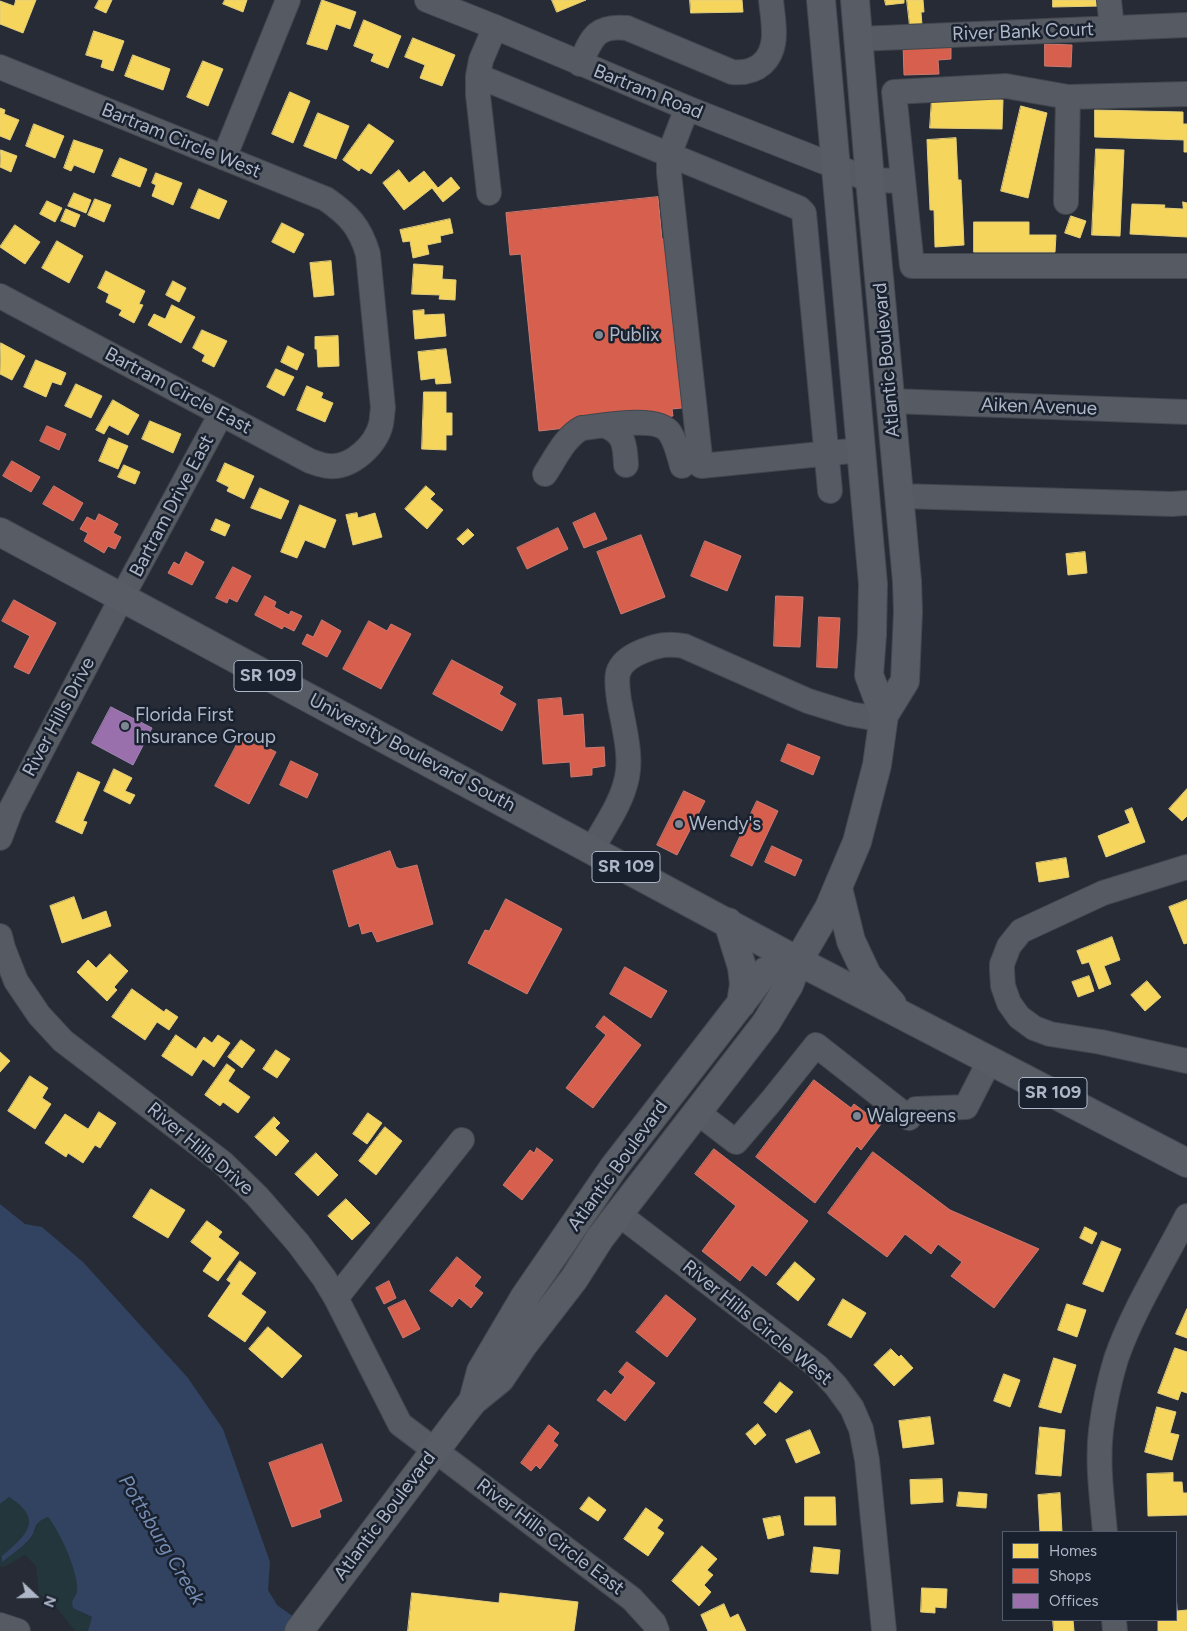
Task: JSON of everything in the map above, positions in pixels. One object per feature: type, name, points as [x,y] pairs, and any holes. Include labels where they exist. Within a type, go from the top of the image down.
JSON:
[{"type":"main road","name":"Atlantic Boulevard","points":[[821,0],[873,584],[869,675],[884,717]]},
{"type":"main road","name":"Atlantic Boulevard","points":[[306,1621],[434,1450],[474,1401],[500,1379],[523,1345],[574,1279],[600,1238],[620,1215],[766,1023],[789,984],[798,961],[828,908],[857,842],[877,765],[884,717],[905,682],[907,589],[855,0]]},
{"type":"main road","name":"University Boulevard South","points":[[0,532],[798,961]]},
{"type":"main road","points":[[838,888],[850,941],[867,975],[902,1014]]},
{"type":"main road","points":[[728,922],[742,967],[744,984],[740,1004]]},
{"type":"main road","name":"Atlantic Boulevard","points":[[474,1401],[481,1371],[524,1298],[614,1166],[766,971],[798,961]]},
{"type":"main road","name":"SR 109","points":[[798,961],[1187,1163]]},
{"type":"street","points":[[224,158],[288,0]]},
{"type":"street","name":"Bartram Road","points":[[427,0],[687,108],[870,180],[903,181]]},
{"type":"street","points":[[580,64],[591,39],[601,30],[612,27],[627,28],[732,72],[743,73],[750,71],[767,60],[773,49],[771,0]]},
{"type":"street","points":[[1109,0],[1112,28]]},
{"type":"street","name":"River Bank Court","points":[[858,38],[1187,25]]},
{"type":"street","points":[[489,193],[478,95],[478,76],[481,60],[494,27]]},
{"type":"street","name":"Bartram Circle West","points":[[0,67],[326,199],[343,210],[363,237],[368,254],[383,408],[381,425],[375,438],[359,456]]},
{"type":"street","points":[[478,76],[798,208],[804,213],[830,491]]},
{"type":"street","points":[[1187,94],[1068,97],[1006,86],[894,92],[912,266],[1187,266]]},
{"type":"street","points":[[1066,202],[1068,97]]},
{"type":"street","points":[[687,108],[669,155],[669,173],[701,466],[861,450]]},
{"type":"street","points":[[811,280],[846,277]]},
{"type":"street","name":"Bartram Circle East","points":[[0,296],[310,461],[337,466],[345,465],[359,456]]},
{"type":"street","name":"Aiken Avenue","points":[[891,401],[1187,412]]},
{"type":"street","name":"Bartram Drive East","points":[[122,598],[221,414]]},
{"type":"street","points":[[545,474],[574,433],[582,428],[647,422],[660,425],[669,431],[682,466]]},
{"type":"street","points":[[606,426],[616,430],[622,438],[626,465]]},
{"type":"street","points":[[900,496],[1172,504],[1187,502]]},
{"type":"street","name":"River Hills Drive","points":[[0,838],[11,809],[122,598]]},
{"type":"street","points":[[592,849],[616,808],[628,776],[628,759],[617,686],[618,672],[633,655],[658,645],[684,646],[808,702],[850,714],[884,717]]},
{"type":"street","points":[[1187,866],[1103,893],[1021,931],[1009,946],[1002,964],[1003,986],[1009,1003],[1019,1017],[1034,1028],[1050,1034],[1101,1042],[1187,1061]]},
{"type":"street","name":"River Hills Drive","points":[[0,936],[16,981],[39,1016],[63,1041],[223,1163],[257,1196],[298,1243],[336,1298],[400,1424],[434,1450]]},
{"type":"street","points":[[697,1112],[736,1142],[816,1045],[909,1118],[916,1109],[966,1107],[990,1060]]},
{"type":"street","points":[[336,1298],[462,1140]]},
{"type":"street","name":"River Hills Circle West","points":[[620,1215],[817,1366],[836,1386],[852,1408],[861,1429],[868,1460],[884,1631]]},
{"type":"street","points":[[1105,1531],[1100,1473],[1101,1432],[1107,1394],[1117,1358],[1132,1322],[1187,1216]]},
{"type":"street","name":"River Hills Circle East","points":[[434,1450],[632,1599],[654,1623],[657,1631]]},
{"type":"street","points":[[0,1624],[18,1631]]},
{"type":"green space","points":[[9,1497],[20,1505],[29,1520],[24,1534],[2,1556],[3,1561],[30,1540],[40,1520],[48,1517],[56,1526],[77,1575],[77,1593],[72,1602],[85,1615],[92,1617],[88,1631],[75,1631],[54,1604],[39,1594],[36,1566],[25,1555],[4,1567],[0,1566],[0,1504]]},
{"type":"water","name":"Pottsburg Creek","points":[[0,1204],[25,1224],[42,1227],[83,1262],[188,1378],[223,1429],[270,1562],[268,1590],[277,1605],[314,1631],[88,1631],[92,1617],[73,1608],[72,1602],[77,1592],[77,1584],[72,1564],[63,1542],[48,1517],[39,1522],[28,1541],[2,1562],[2,1556],[24,1534],[29,1520],[20,1505],[9,1497],[0,1504]]},
{"type":"building: Homes","points":[[16,0],[36,0],[23,33],[0,24],[0,1],[14,6]]},
{"type":"building: Homes","points":[[99,0],[112,0],[106,13],[95,8]]},
{"type":"building: Homes","points":[[225,0],[247,0],[243,12],[223,4]]},
{"type":"building: Homes","points":[[322,0],[356,12],[350,29],[336,24],[327,50],[307,44]]},
{"type":"building: Homes","points":[[552,0],[586,0],[557,12]]},
{"type":"building: Homes","points":[[690,0],[742,0],[743,12],[691,13]]},
{"type":"building: Homes","points":[[885,0],[904,0],[904,3],[886,5]]},
{"type":"building: Homes","points":[[907,0],[923,0],[924,12],[921,12],[922,25],[910,26]]},
{"type":"building: Homes","points":[[1053,0],[1101,0],[1101,6],[1053,7]]},
{"type":"building: Homes","points":[[364,20],[401,36],[388,68],[371,61],[374,54],[354,46]]},
{"type":"building: Homes","points":[[94,31],[124,41],[113,71],[101,67],[103,60],[86,55]]},
{"type":"building: Homes","points":[[413,38],[455,55],[442,86],[420,78],[425,65],[405,57]]},
{"type":"building: Homes","points":[[133,55],[170,69],[163,90],[125,76]]},
{"type":"building: Homes","points":[[203,61],[223,69],[208,106],[187,97]]},
{"type":"building: Homes","points":[[290,92],[310,101],[293,143],[272,134]]},
{"type":"building: Homes","points":[[932,98],[1003,100],[1002,129],[930,128]]},
{"type":"building: Homes","points":[[1021,106],[1047,113],[1028,198],[1001,191]]},
{"type":"building: Homes","points":[[0,108],[5,110],[4,114],[19,120],[10,140],[0,136]]},
{"type":"building: Homes","points":[[1095,110],[1183,112],[1183,124],[1187,124],[1187,152],[1184,152],[1184,140],[1095,137]]},
{"type":"building: Homes","points":[[318,113],[349,126],[336,159],[304,146]]},
{"type":"building: Homes","points":[[34,124],[64,136],[55,158],[26,146]]},
{"type":"building: Homes","points":[[369,124],[394,141],[371,174],[361,168],[359,171],[343,160]]},
{"type":"building: Homes","points":[[956,138],[958,180],[961,180],[964,245],[935,247],[934,210],[930,210],[927,140]]},
{"type":"building: Homes","points":[[74,140],[103,150],[94,173],[74,165],[71,171],[64,168]]},
{"type":"building: Homes","points":[[1096,149],[1124,150],[1120,236],[1092,235]]},
{"type":"building: Homes","points":[[1,150],[17,156],[11,172],[0,167]]},
{"type":"building: Homes","points":[[120,158],[147,169],[140,187],[112,176]]},
{"type":"building: Homes","points":[[399,170],[409,183],[424,171],[438,188],[451,177],[460,188],[443,202],[432,188],[404,210],[383,183]]},
{"type":"building: Homes","points":[[156,173],[182,183],[173,205],[152,196],[156,185],[152,183]]},
{"type":"building: Homes","points":[[199,189],[227,201],[219,219],[191,208]]},
{"type":"building: Homes","points":[[74,193],[91,200],[86,213],[68,206]]},
{"type":"building: Homes","points":[[95,199],[111,205],[104,222],[88,215]]},
{"type":"building: Homes","points":[[47,201],[62,208],[55,222],[40,214]]},
{"type":"building: Homes","points":[[1183,202],[1187,203],[1187,237],[1130,234],[1132,204],[1165,205],[1164,208],[1183,209]]},
{"type":"building: Homes","points":[[66,209],[80,215],[75,227],[61,221]]},
{"type":"building: Homes","points":[[1071,216],[1086,221],[1080,238],[1065,233]]},
{"type":"building: Homes","points":[[450,219],[453,233],[440,236],[441,242],[427,245],[429,254],[413,258],[410,241],[403,242],[400,230]]},
{"type":"building: Homes","points":[[974,222],[1029,222],[1029,235],[1056,235],[1055,252],[974,252]]},
{"type":"building: Homes","points":[[282,223],[304,234],[294,253],[272,242]]},
{"type":"building: Homes","points":[[15,225],[40,242],[25,264],[0,247]]},
{"type":"building: Homes","points":[[57,241],[83,256],[69,283],[42,268]]},
{"type":"building: Homes","points":[[331,261],[334,295],[314,297],[310,263]]},
{"type":"building: Homes","points":[[414,264],[443,266],[442,279],[456,280],[455,300],[439,299],[440,295],[412,294]]},
{"type":"building: Homes","points":[[106,271],[145,291],[139,304],[143,305],[134,323],[119,315],[122,310],[106,302],[109,294],[98,288]]},
{"type":"building: Homes","points":[[173,281],[186,288],[179,302],[166,295]]},
{"type":"building: Homes","points":[[172,305],[195,317],[181,343],[148,325],[154,314],[165,319]]},
{"type":"building: Homes","points":[[424,310],[424,315],[444,314],[446,336],[415,339],[413,311]]},
{"type":"building: Homes","points":[[202,330],[227,341],[214,367],[202,361],[205,355],[193,348]]},
{"type":"building: Homes","points":[[338,336],[339,366],[318,367],[315,337]]},
{"type":"building: Homes","points":[[1,343],[25,356],[12,380],[0,374]]},
{"type":"building: Homes","points":[[288,346],[304,354],[297,370],[281,362]]},
{"type":"building: Homes","points":[[446,349],[451,383],[436,384],[435,378],[421,380],[418,352]]},
{"type":"building: Homes","points":[[36,360],[66,373],[61,385],[52,382],[46,397],[24,387]]},
{"type":"building: Homes","points":[[276,369],[294,377],[284,396],[267,387]]},
{"type":"building: Homes","points":[[76,384],[102,396],[91,418],[65,406]]},
{"type":"building: Homes","points":[[307,386],[323,393],[321,398],[333,403],[325,422],[297,410]]},
{"type":"building: Homes","points":[[424,392],[446,392],[446,413],[452,413],[452,435],[446,435],[446,450],[422,449]]},
{"type":"building: Homes","points":[[113,400],[139,415],[128,435],[109,425],[104,434],[96,430]]},
{"type":"building: Homes","points":[[150,421],[181,434],[173,453],[142,439]]},
{"type":"building: Homes","points":[[109,438],[128,446],[118,469],[99,461]]},
{"type":"building: Homes","points":[[225,463],[254,476],[244,499],[227,491],[229,487],[217,481]]},
{"type":"building: Homes","points":[[124,465],[140,472],[135,484],[118,477]]},
{"type":"building: Homes","points":[[426,486],[435,494],[430,499],[443,510],[427,529],[405,509]]},
{"type":"building: Homes","points":[[260,488],[289,501],[281,519],[251,508]]},
{"type":"building: Homes","points":[[300,505],[336,520],[325,548],[305,540],[297,558],[281,552]]},
{"type":"building: Homes","points":[[357,513],[358,518],[375,513],[382,537],[353,545],[346,515]]},
{"type":"building: Homes","points":[[216,519],[230,525],[225,536],[211,530]]},
{"type":"building: Homes","points":[[468,529],[474,535],[463,545],[457,539]]},
{"type":"building: Homes","points":[[1085,552],[1087,573],[1068,575],[1066,554]]},
{"type":"building: Homes","points":[[114,769],[132,778],[125,791],[135,795],[130,804],[104,791]]},
{"type":"building: Homes","points":[[78,772],[100,782],[83,821],[87,822],[82,834],[56,822]]},
{"type":"building: Homes","points":[[1187,789],[1187,816],[1182,821],[1169,809]]},
{"type":"building: Homes","points":[[1132,808],[1145,842],[1106,857],[1098,836],[1130,823],[1125,811]]},
{"type":"building: Homes","points":[[1066,858],[1069,877],[1039,882],[1036,863]]},
{"type":"building: Homes","points":[[74,897],[82,920],[106,911],[111,926],[62,943],[50,906]]},
{"type":"building: Homes","points":[[1187,900],[1187,943],[1184,944],[1169,907]]},
{"type":"building: Homes","points":[[1112,937],[1120,960],[1104,966],[1111,984],[1099,989],[1089,962],[1082,964],[1077,951]]},
{"type":"building: Homes","points":[[110,954],[128,971],[114,987],[117,990],[107,1001],[77,972],[88,960],[96,968]]},
{"type":"building: Homes","points":[[1089,976],[1094,991],[1078,997],[1072,982]]},
{"type":"building: Homes","points":[[1147,981],[1161,997],[1145,1011],[1131,995]]},
{"type":"building: Homes","points":[[132,989],[164,1012],[166,1009],[178,1017],[169,1030],[157,1022],[145,1040],[112,1017]]},
{"type":"building: Homes","points":[[176,1035],[196,1049],[204,1037],[212,1043],[218,1035],[230,1043],[214,1067],[203,1059],[192,1076],[162,1056]]},
{"type":"building: Homes","points":[[241,1040],[255,1050],[242,1068],[228,1057]]},
{"type":"building: Homes","points":[[276,1050],[290,1059],[277,1078],[263,1069]]},
{"type":"building: Homes","points":[[0,1052],[10,1061],[0,1072]]},
{"type":"building: Homes","points":[[227,1064],[235,1070],[228,1081],[250,1097],[238,1113],[223,1102],[220,1106],[205,1095]]},
{"type":"building: Homes","points":[[30,1076],[48,1088],[42,1098],[51,1104],[35,1129],[8,1111]]},
{"type":"building: Homes","points":[[99,1112],[116,1123],[100,1148],[95,1145],[83,1163],[68,1153],[66,1157],[45,1143],[65,1114],[88,1129]]},
{"type":"building: Homes","points":[[368,1113],[382,1123],[367,1144],[353,1134]]},
{"type":"building: Homes","points":[[274,1117],[280,1123],[275,1128],[289,1141],[276,1156],[255,1137]]},
{"type":"building: Homes","points":[[385,1127],[402,1141],[376,1175],[359,1161]]},
{"type":"building: Homes","points":[[316,1153],[338,1175],[318,1196],[295,1174]]},
{"type":"building: Homes","points":[[151,1189],[185,1210],[168,1238],[133,1217]]},
{"type":"building: Homes","points":[[346,1199],[370,1223],[352,1240],[328,1216]]},
{"type":"building: Homes","points":[[207,1221],[222,1232],[218,1237],[239,1253],[218,1281],[203,1271],[212,1258],[191,1242]]},
{"type":"building: Homes","points":[[1085,1227],[1097,1233],[1092,1244],[1080,1238]]},
{"type":"building: Homes","points":[[1102,1241],[1121,1249],[1103,1292],[1083,1284]]},
{"type":"building: Homes","points":[[240,1261],[256,1273],[241,1294],[266,1312],[245,1342],[208,1316],[231,1283],[227,1280]]},
{"type":"building: Homes","points":[[795,1262],[815,1279],[798,1301],[777,1284]]},
{"type":"building: Homes","points":[[843,1299],[866,1313],[851,1338],[828,1325]]},
{"type":"building: Homes","points":[[1067,1304],[1086,1310],[1077,1337],[1058,1330]]},
{"type":"building: Homes","points":[[1187,1309],[1187,1338],[1176,1334]]},
{"type":"building: Homes","points":[[268,1327],[302,1356],[282,1378],[249,1349]]},
{"type":"building: Homes","points":[[1175,1348],[1187,1352],[1187,1393],[1181,1391],[1178,1400],[1158,1393]]},
{"type":"building: Homes","points":[[891,1349],[899,1357],[901,1355],[913,1368],[894,1386],[874,1365]]},
{"type":"building: Homes","points":[[1054,1358],[1076,1365],[1061,1413],[1039,1407]]},
{"type":"building: Homes","points":[[1004,1374],[1020,1380],[1010,1407],[994,1401]]},
{"type":"building: Homes","points":[[780,1382],[793,1392],[776,1413],[764,1403]]},
{"type":"building: Homes","points":[[1157,1407],[1176,1412],[1170,1433],[1179,1435],[1172,1460],[1145,1452]]},
{"type":"building: Homes","points":[[930,1417],[934,1444],[903,1448],[899,1421]]},
{"type":"building: Homes","points":[[758,1424],[766,1435],[755,1445],[746,1434]]},
{"type":"building: Homes","points":[[1040,1427],[1065,1430],[1061,1476],[1036,1474]]},
{"type":"building: Homes","points":[[810,1430],[820,1453],[796,1463],[786,1440]]},
{"type":"building: Homes","points":[[1173,1473],[1173,1482],[1182,1482],[1183,1493],[1187,1493],[1187,1515],[1148,1516],[1147,1474]]},
{"type":"building: Homes","points":[[942,1479],[943,1502],[911,1504],[910,1480]]},
{"type":"building: Homes","points":[[959,1492],[987,1494],[986,1508],[957,1506]]},
{"type":"building: Homes","points":[[1060,1493],[1062,1531],[1040,1531],[1038,1495]]},
{"type":"building: Homes","points":[[589,1497],[606,1510],[598,1521],[580,1509]]},
{"type":"building: Homes","points":[[805,1497],[835,1497],[836,1525],[805,1525]]},
{"type":"building: Homes","points":[[646,1508],[663,1520],[657,1528],[664,1533],[648,1556],[624,1539]]},
{"type":"building: Homes","points":[[780,1516],[784,1535],[768,1539],[763,1519]]},
{"type":"building: Homes","points":[[702,1546],[717,1559],[707,1570],[713,1575],[704,1585],[711,1592],[699,1606],[672,1581]]},
{"type":"building: Homes","points":[[814,1547],[840,1550],[838,1574],[811,1572]]},
{"type":"building: Homes","points":[[922,1588],[947,1589],[946,1608],[935,1607],[935,1613],[921,1612]]},
{"type":"building: Homes","points":[[412,1593],[499,1603],[500,1593],[578,1602],[574,1631],[408,1631]]},
{"type":"building: Homes","points":[[724,1604],[730,1618],[738,1614],[746,1631],[708,1631],[701,1615]]},
{"type":"building: Homes","points":[[1187,1610],[1187,1631],[1158,1631],[1158,1621],[1177,1621],[1177,1611]]},
{"type":"building: Homes","points":[[1053,1621],[1073,1621],[1074,1631],[1054,1631]]},
{"type":"building: Shops","points":[[951,42],[951,59],[938,60],[939,74],[904,75],[903,43]]},
{"type":"building: Shops","points":[[1045,44],[1072,45],[1071,67],[1045,66]]},
{"type":"building: Shops","points":[[658,197],[682,408],[672,409],[673,416],[539,431],[521,254],[510,255],[506,213]]},
{"type":"building: Shops","points":[[47,426],[66,434],[59,450],[40,441]]},
{"type":"building: Shops","points":[[12,461],[40,477],[31,492],[3,476]]},
{"type":"building: Shops","points":[[54,486],[83,503],[73,521],[43,504]]},
{"type":"building: Shops","points":[[595,513],[607,539],[584,548],[573,523]]},
{"type":"building: Shops","points":[[99,514],[118,524],[113,533],[121,537],[115,549],[108,546],[104,553],[84,541],[88,533],[80,529],[87,517],[95,521]]},
{"type":"building: Shops","points":[[558,528],[568,549],[527,569],[517,548]]},
{"type":"building: Shops","points":[[641,535],[665,597],[621,614],[597,552]]},
{"type":"building: Shops","points":[[705,541],[741,556],[727,591],[691,576]]},
{"type":"building: Shops","points":[[186,552],[204,562],[192,585],[168,573],[174,562],[179,565]]},
{"type":"building: Shops","points":[[233,567],[251,576],[237,602],[229,598],[227,603],[216,598]]},
{"type":"building: Shops","points":[[265,596],[276,602],[274,607],[289,615],[291,611],[302,616],[294,631],[284,626],[282,629],[255,615]]},
{"type":"building: Shops","points":[[776,596],[803,597],[800,647],[774,646]]},
{"type":"building: Shops","points":[[14,600],[56,623],[29,674],[14,667],[30,636],[2,621]]},
{"type":"building: Shops","points":[[819,617],[840,618],[837,668],[817,667]]},
{"type":"building: Shops","points":[[322,620],[341,631],[327,657],[302,644],[307,634],[313,637]]},
{"type":"building: Shops","points":[[369,621],[387,631],[391,624],[411,634],[381,689],[343,669]]},
{"type":"building: Shops","points":[[452,660],[503,687],[499,694],[516,704],[502,731],[433,694]]},
{"type":"building: Shops","points":[[561,698],[563,716],[583,714],[585,748],[604,747],[605,766],[592,768],[592,775],[571,777],[570,762],[543,764],[538,700]]},
{"type":"building: Shops","points":[[242,735],[276,752],[249,804],[215,786]]},
{"type":"building: Shops","points":[[788,744],[820,757],[813,775],[781,761]]},
{"type":"building: Shops","points":[[291,761],[318,774],[307,798],[280,785]]},
{"type":"building: Shops","points":[[684,791],[705,801],[677,855],[657,845]]},
{"type":"building: Shops","points":[[757,801],[778,811],[752,866],[731,856]]},
{"type":"building: Shops","points":[[772,846],[802,860],[795,876],[765,862]]},
{"type":"building: Shops","points":[[390,851],[396,867],[400,869],[417,865],[433,924],[377,942],[372,931],[362,934],[359,923],[349,927],[333,871]]},
{"type":"building: Shops","points":[[506,899],[562,929],[527,994],[468,963],[485,930],[489,931]]},
{"type":"building: Shops","points":[[625,967],[667,991],[651,1018],[610,994]]},
{"type":"building: Shops","points":[[604,1016],[641,1045],[593,1108],[566,1088],[606,1035],[596,1027]]},
{"type":"building: Shops","points":[[814,1080],[851,1108],[854,1104],[881,1124],[861,1150],[857,1146],[815,1203],[756,1157]]},
{"type":"building: Shops","points":[[537,1148],[553,1160],[522,1200],[503,1185],[530,1150],[534,1153]]},
{"type":"building: Shops","points":[[714,1149],[808,1221],[766,1276],[752,1265],[740,1281],[702,1251],[736,1206],[695,1174]]},
{"type":"building: Shops","points":[[873,1152],[950,1210],[1039,1249],[994,1308],[951,1276],[962,1262],[938,1244],[931,1254],[905,1234],[887,1257],[828,1213]]},
{"type":"building: Shops","points":[[457,1257],[481,1277],[474,1286],[483,1293],[471,1308],[459,1298],[452,1307],[430,1291]]},
{"type":"building: Shops","points":[[389,1281],[396,1298],[384,1304],[376,1288]]},
{"type":"building: Shops","points":[[666,1295],[696,1319],[667,1357],[636,1332]]},
{"type":"building: Shops","points":[[405,1300],[420,1329],[403,1338],[388,1308]]},
{"type":"building: Shops","points":[[627,1362],[655,1383],[625,1421],[597,1400],[605,1390],[611,1395],[625,1377],[619,1372]]},
{"type":"building: Shops","points":[[549,1425],[559,1433],[553,1441],[558,1445],[540,1469],[536,1465],[531,1471],[521,1463]]},
{"type":"building: Shops","points":[[322,1444],[342,1501],[319,1510],[321,1517],[292,1527],[269,1463]]},
{"type":"building: Offices","points":[[111,707],[152,728],[133,765],[92,743]]},
{"type":"place","name":"Publix","points":[[599,335]]},
{"type":"place","name":"Florida First Insurance Group","points":[[125,726]]},
{"type":"place","name":"Wendy's","points":[[679,824]]},
{"type":"place","name":"Walgreens","points":[[857,1116]]}]
